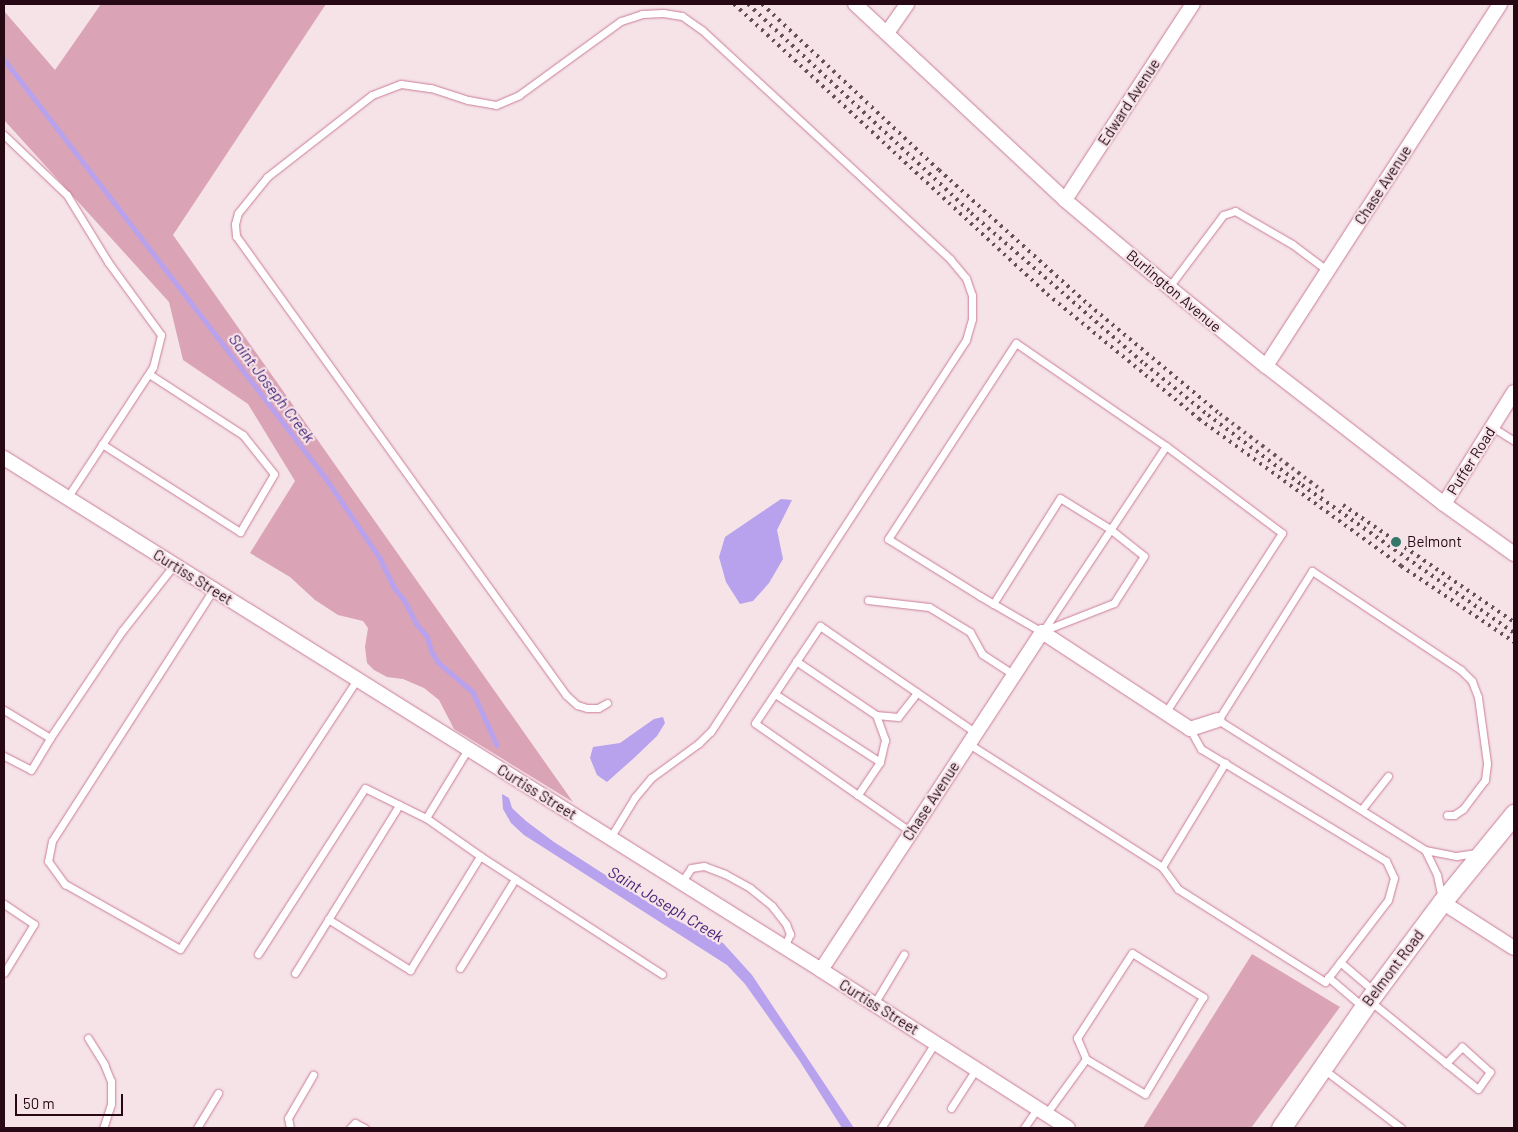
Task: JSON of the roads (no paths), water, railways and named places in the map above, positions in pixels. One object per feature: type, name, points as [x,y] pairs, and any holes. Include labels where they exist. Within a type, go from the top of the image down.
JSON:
[{"type":"main road","name":"Belmont Road","points":[[1281,1128],[1369,1000],[1442,902],[1514,814]]},
{"type":"street","name":"Burlington Avenue","points":[[855,4],[1065,200],[1170,287],[1266,366],[1444,504],[1513,549]]},
{"type":"street","points":[[887,33],[907,4]]},
{"type":"street","name":"Edward Avenue","points":[[1065,200],[1193,4]]},
{"type":"street","name":"Chase Avenue","points":[[1266,366],[1500,4]]},
{"type":"street","name":"Puffer Road","points":[[1444,504],[1514,392]]},
{"type":"street","name":"Curtiss Street","points":[[4,458],[821,970],[1068,1128]]},
{"type":"street","points":[[1042,632],[1190,729],[1218,720]]},
{"type":"street","name":"Chase Avenue","points":[[821,970],[1042,632]]},
{"type":"street","points":[[1442,902],[1514,948]]},
{"type":"lane","points":[[606,703],[598,708],[577,706],[566,695],[236,236],[235,224],[238,213],[267,177],[372,95],[402,84],[432,88],[468,100],[496,105],[519,95],[621,21],[642,14],[663,13],[682,16],[702,30],[950,259],[966,278],[972,295],[972,319],[966,340],[710,732],[699,743],[651,778],[635,797],[610,838]]},
{"type":"lane","points":[[4,135],[67,195],[108,262],[161,336],[154,367],[67,498]]},
{"type":"lane","points":[[1170,287],[1223,215],[1235,212],[1292,244],[1328,271]]},
{"type":"lane","points":[[1042,632],[993,604],[888,538],[1016,343],[1166,446],[1282,533],[1165,712]]},
{"type":"lane","points":[[102,444],[240,532],[274,474],[243,435],[149,374]]},
{"type":"lane","points":[[1492,427],[1514,441]]},
{"type":"lane","points":[[1042,632],[1166,446]]},
{"type":"lane","points":[[993,604],[1060,498],[1110,529],[1144,556],[1114,603],[1042,632]]},
{"type":"lane","points":[[4,756],[31,770],[50,738],[122,631],[174,565]]},
{"type":"lane","points":[[1447,815],[1454,816],[1463,809],[1485,780],[1486,755],[1478,697],[1472,681],[1461,670],[1312,571],[1218,720],[1425,850],[1456,856],[1469,855],[1484,850]]},
{"type":"lane","points":[[213,590],[52,841],[48,861],[65,884],[180,949],[357,680]]},
{"type":"lane","points":[[868,600],[929,607],[970,632],[982,654],[1014,675]]},
{"type":"lane","points":[[911,832],[755,723],[820,626],[917,692],[972,738],[1162,867],[1178,889],[1324,982],[1388,900],[1394,878],[1386,861],[1201,749],[1190,729]]},
{"type":"lane","points":[[796,661],[876,715],[898,717],[917,692]]},
{"type":"lane","points":[[775,694],[880,762]]},
{"type":"lane","points":[[4,710],[50,738]]},
{"type":"lane","points":[[858,795],[880,762],[885,740],[876,715]]},
{"type":"lane","points":[[426,818],[468,749]]},
{"type":"lane","points":[[1162,867],[1225,763]]},
{"type":"lane","points":[[1362,809],[1388,776]]},
{"type":"lane","points":[[258,954],[365,788],[426,818],[480,856],[662,974]]},
{"type":"lane","points":[[295,973],[399,805]]},
{"type":"lane","points":[[1425,850],[1437,875],[1442,902]]},
{"type":"lane","points":[[328,919],[410,970],[480,856]]},
{"type":"lane","points":[[681,883],[691,868],[704,866],[725,874],[750,888],[772,906],[786,924],[790,934],[784,948]]},
{"type":"lane","points":[[460,968],[515,879]]},
{"type":"lane","points":[[4,904],[34,924],[4,973]]},
{"type":"lane","points":[[1132,953],[1203,997],[1145,1094],[1086,1059],[1077,1038],[1132,953]]},
{"type":"lane","points":[[874,1004],[904,954]]},
{"type":"lane","points":[[1340,962],[1369,1000]]},
{"type":"lane","points":[[1328,977],[1369,1000],[1446,1063],[1478,1089],[1490,1072],[1462,1047],[1446,1063]]},
{"type":"lane","points":[[88,1038],[112,1081],[111,1104],[103,1128]]},
{"type":"lane","points":[[881,1128],[936,1043]]},
{"type":"lane","points":[[1024,1128],[1086,1059]]},
{"type":"lane","points":[[1322,1067],[1401,1128]]},
{"type":"lane","points":[[951,1108],[976,1069]]},
{"type":"lane","points":[[290,1128],[288,1118],[313,1075]]},
{"type":"lane","points":[[197,1128],[218,1093]]},
{"type":"lane","points":[[350,1128],[355,1122],[365,1128]]},
{"type":"waterway","name":"Saint Joseph Creek","points":[[4,59],[325,477],[380,558],[394,587],[405,601],[416,623],[427,636],[432,652],[439,663],[473,692],[497,745]]},
{"type":"railway","points":[[734,4],[1047,294],[1199,419],[1401,566],[1514,642]]},
{"type":"railway","points":[[748,4],[971,213],[1145,364],[1208,415],[1302,485],[1514,633]]},
{"type":"railway","points":[[762,4],[939,170],[1089,305],[1220,414],[1323,491]]},
{"type":"railway","points":[[1343,505],[1514,622]]},
{"type":"place","name":"Belmont","points":[[1396,542]]}]
